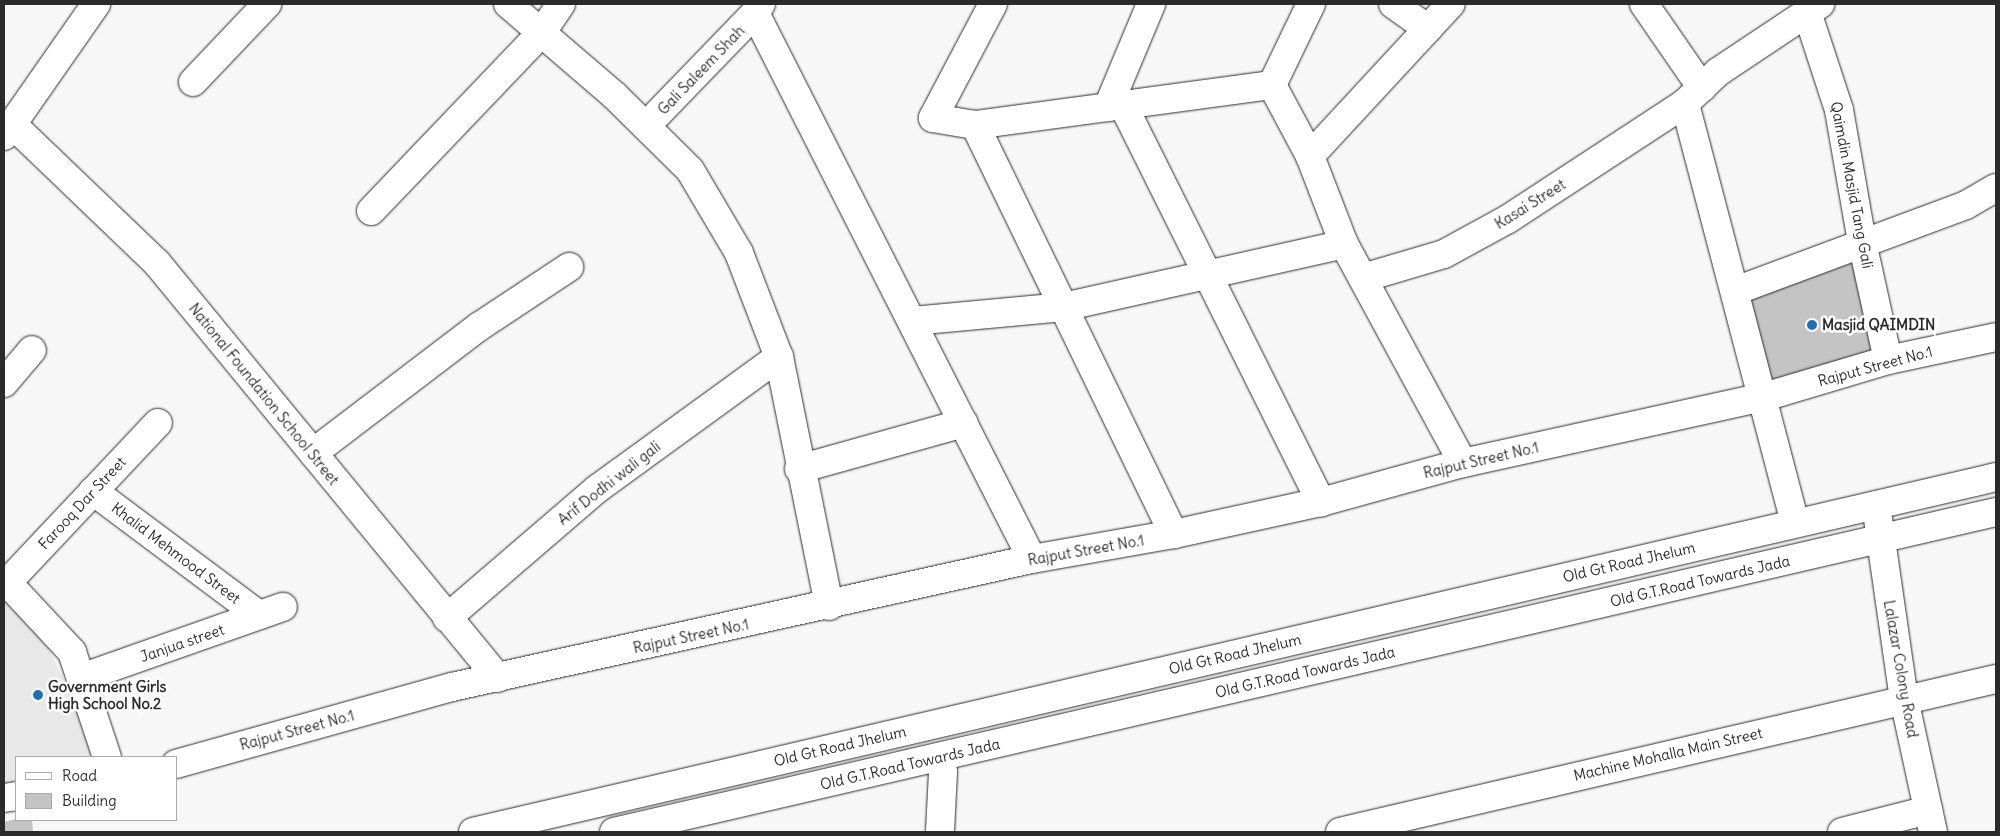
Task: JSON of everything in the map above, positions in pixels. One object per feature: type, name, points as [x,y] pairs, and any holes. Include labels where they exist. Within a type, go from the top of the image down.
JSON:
[{"type":"street","points":[[8,130],[96,4]]},
{"type":"street","points":[[192,82],[267,4]]},
{"type":"street","points":[[508,4],[542,32],[646,126],[690,170],[739,253],[779,357],[799,469],[829,606]]},
{"type":"street","points":[[371,211],[542,32],[561,4]]},
{"type":"street","points":[[993,4],[933,118],[975,125],[1272,85]]},
{"type":"street","points":[[1150,4],[1116,106],[1209,273],[1321,502]]},
{"type":"street","points":[[1272,85],[1311,4]]},
{"type":"street","points":[[1393,4],[1428,29]]},
{"type":"street","points":[[1310,156],[1451,4]]},
{"type":"street","points":[[1644,4],[1693,96],[1735,291],[1796,524]]},
{"type":"street","points":[[758,8],[1032,559]]},
{"type":"street","name":"Gali Saleem Shah","points":[[646,126],[758,8]]},
{"type":"street","name":"Kasai Street","points":[[1363,278],[1444,254],[1508,219],[1693,96],[1718,72],[1813,8]]},
{"type":"street","name":"Qaimdin Masjid Tang Gali","points":[[1813,8],[1839,110],[1862,242],[1888,360]]},
{"type":"street","points":[[1272,85],[1310,156],[1344,244],[1463,463]]},
{"type":"street","points":[[975,125],[1174,534]]},
{"type":"street","name":"National Foundation School Street","points":[[8,130],[157,263],[498,678]]},
{"type":"street","points":[[1735,291],[1862,242],[1966,205],[1996,188]]},
{"type":"street","points":[[913,321],[1063,307],[1344,244]]},
{"type":"street","points":[[313,453],[480,326],[569,267]]},
{"type":"street","name":"Rajput Street No.1","points":[[178,763],[452,687],[829,606],[1032,559],[1174,534],[1321,502],[1463,463],[1764,397],[1888,360],[1996,337]]},
{"type":"street","points":[[4,384],[32,350]]},
{"type":"street","name":"Arif Dodhi wali gali","points":[[447,618],[597,489],[779,357]]},
{"type":"street","name":"Farooq Dar Street","points":[[5,581],[158,423]]},
{"type":"street","points":[[799,469],[964,423]]},
{"type":"street","name":"Old Gt Road Jhelum","points":[[473,832],[1996,477]]},
{"type":"street","name":"Khalid Mehmood Street","points":[[93,491],[271,611]]},
{"type":"street","name":"Lalazar Colony Road","points":[[1876,505],[1879,540],[1904,699],[1930,821]]},
{"type":"street","name":"Old G.T.Road Towards Jada","points":[[614,832],[1996,512]]},
{"type":"street","points":[[5,581],[72,652],[108,756]]},
{"type":"street","name":"Janjua street","points":[[81,678],[271,611]]},
{"type":"street","name":"Machine Mohalla Main Street","points":[[1340,832],[1996,679]]},
{"type":"street","points":[[940,757],[943,772],[940,832]]},
{"type":"street","points":[[1842,832],[1930,821]]},
{"type":"shaded area","name":"Government Girls High School No.2","points":[[4,579],[40,633],[103,756],[15,756],[15,796],[4,798]]},
{"type":"building","name":"Masjid QAIMDIN","points":[[1862,242],[1888,360],[1764,397],[1735,291]]},
{"type":"building","points":[[15,819],[15,821],[32,821],[33,832],[4,832],[4,822]]},
{"type":"place","name":"Masjid QAIMDIN","points":[[1812,325]]},
{"type":"place","name":"Government Girls High School No.2","points":[[38,695]]}]
